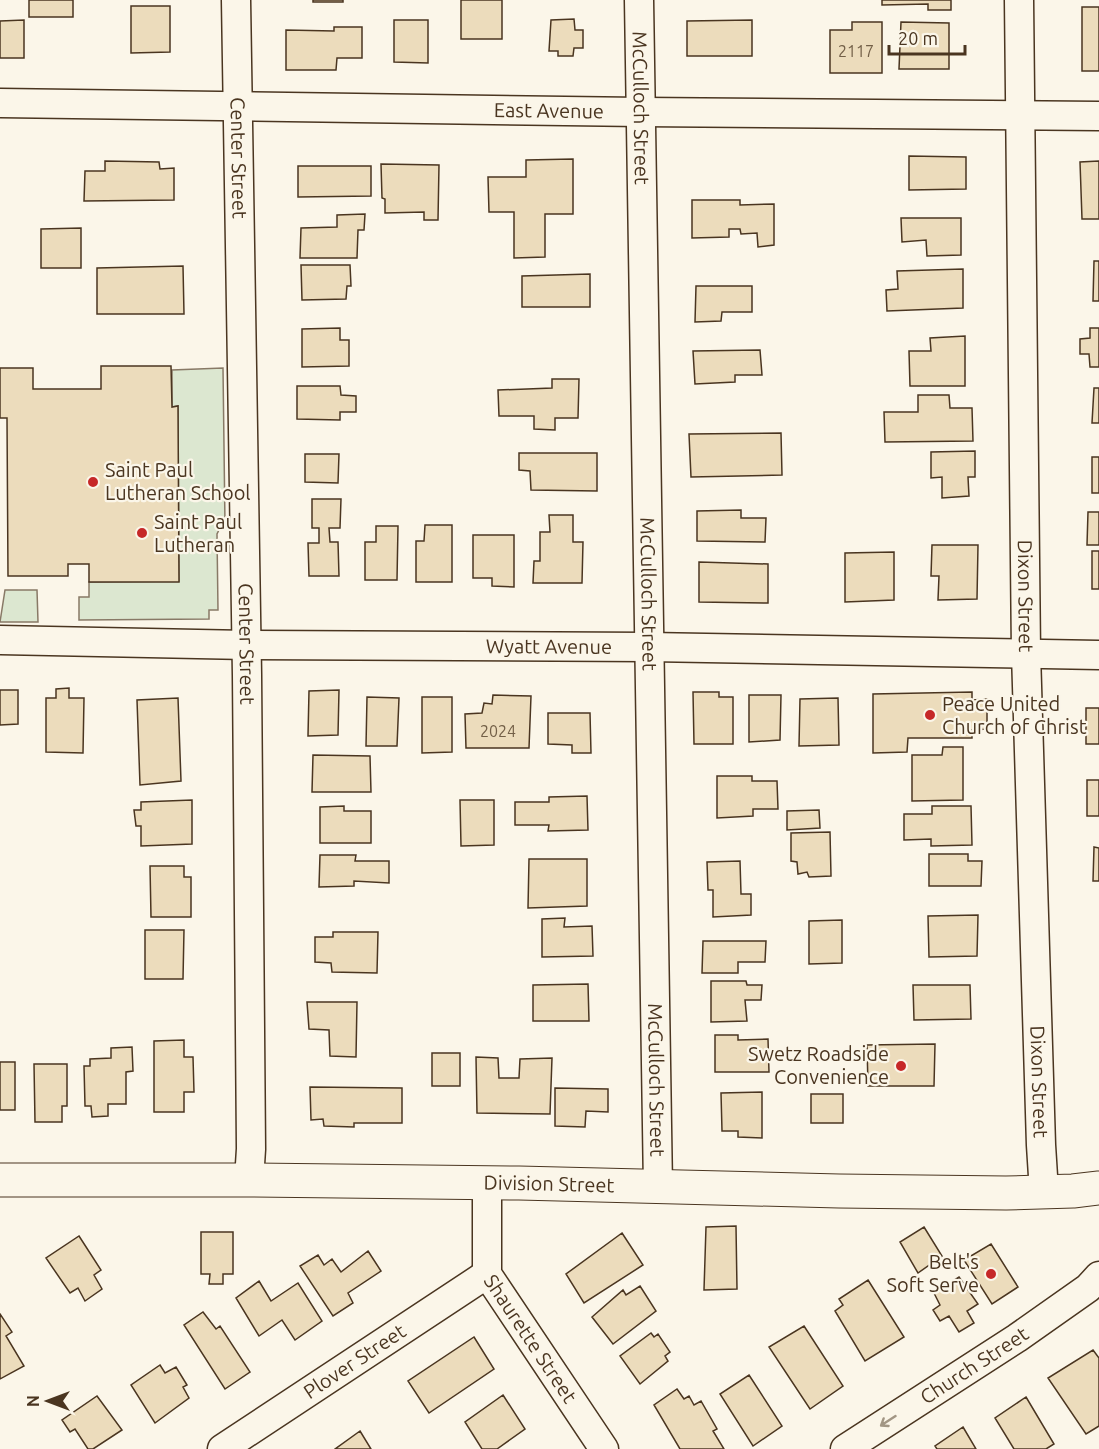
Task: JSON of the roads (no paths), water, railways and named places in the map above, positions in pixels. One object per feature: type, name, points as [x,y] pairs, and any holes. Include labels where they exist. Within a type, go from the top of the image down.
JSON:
[{"type":"main road","name":"Division Street","points":[[0,1180],[249,1180],[995,1193],[1099,1188]]},
{"type":"street","name":"Center Street","points":[[236,0],[247,645],[249,1180]]},
{"type":"street","name":"McCulloch Street","points":[[639,0],[658,1188]]},
{"type":"street","name":"Dixon Street","points":[[1019,0],[1026,653],[1044,1192]]},
{"type":"street","name":"East Avenue","points":[[0,103],[1099,116]]},
{"type":"street","name":"Wyatt Avenue","points":[[0,640],[247,645],[649,647],[1099,655]]},
{"type":"street","name":"Shaurette Street","points":[[488,1184],[487,1274],[604,1449]]},
{"type":"street","name":"Plover Street","points":[[222,1449],[487,1274]]},
{"type":"street","name":"Church Street","points":[[845,1449],[1017,1338],[1088,1288],[1099,1276]]},
{"type":"place","name":"Saint Paul Lutheran School","points":[[93,482]]},
{"type":"place","name":"Saint Paul Lutheran","points":[[142,533]]},
{"type":"place","name":"Peace United Church of Christ","points":[[930,715]]},
{"type":"place","name":"Swetz Roadside Convenience","points":[[901,1066]]},
{"type":"place","name":"Belt's Soft Serve","points":[[991,1274]]}]
